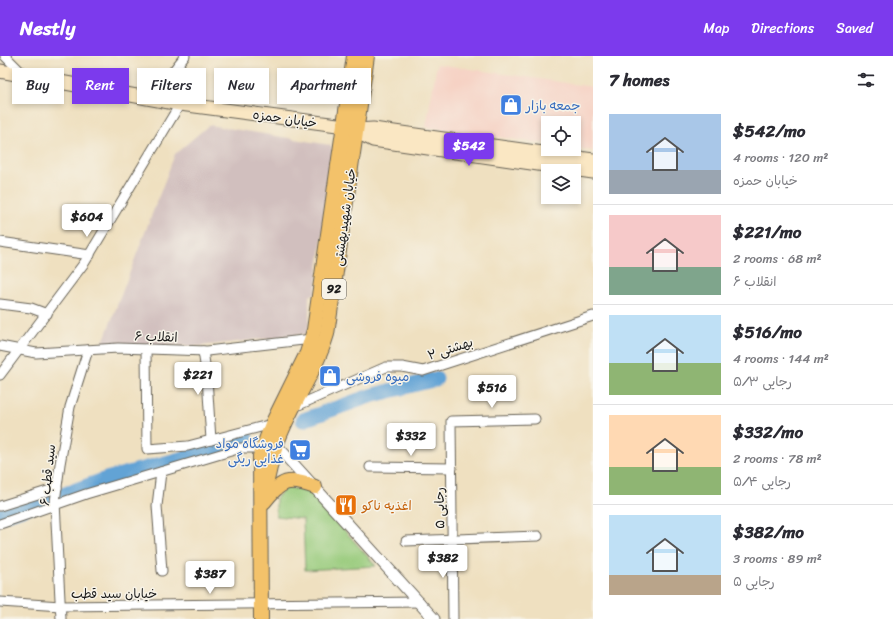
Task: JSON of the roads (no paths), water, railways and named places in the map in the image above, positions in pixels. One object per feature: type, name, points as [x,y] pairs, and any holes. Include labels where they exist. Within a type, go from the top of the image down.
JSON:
[{"type":"main road","name":"خیابان شهیدبهشتی","points":[[261,619],[260,456],[294,407],[321,354],[328,334],[351,128],[354,56]]},
{"type":"main road","name":"خیابان شهیدبهشتی","points":[[268,444],[272,424],[307,353],[312,339],[351,128],[367,56]]},
{"type":"main road","name":"خیابان حمزه","points":[[0,71],[12,73]]},
{"type":"main road","name":"خیابان حمزه","points":[[64,83],[137,96]]},
{"type":"main road","name":"خیابان حمزه","points":[[180,104],[593,160]]},
{"type":"main road","name":"خیابان حمزه","points":[[351,128],[373,140],[593,172]]},
{"type":"main road","points":[[260,509],[274,488],[281,483],[292,480],[315,486]]},
{"type":"street","points":[[5,56],[17,68]]},
{"type":"street","points":[[176,68],[185,56]]},
{"type":"street","points":[[0,375],[90,255],[180,104]]},
{"type":"street","points":[[0,242],[90,255]]},
{"type":"street","points":[[0,304],[31,308],[47,314]]},
{"type":"street","name":"بهشتی ۲","points":[[294,407],[386,367],[402,367],[423,371],[593,316]]},
{"type":"street","name":"انقلاب ۶","points":[[0,346],[20,349],[36,354],[118,348],[203,351],[312,339]]},
{"type":"street","points":[[146,349],[147,449],[188,446],[272,424]]},
{"type":"street","name":"سید قطب ۶","points":[[61,619],[55,505],[56,488],[70,407],[88,350]]},
{"type":"street","points":[[203,351],[207,378],[211,440]]},
{"type":"street","name":"رجایی ۵","points":[[453,619],[452,468],[450,421],[534,419]]},
{"type":"street","points":[[0,524],[86,494],[241,448],[268,444],[315,486],[434,619]]},
{"type":"street","points":[[370,467],[452,468]]},
{"type":"street","points":[[160,472],[157,506],[162,571]]},
{"type":"street","points":[[0,506],[56,488]]},
{"type":"street","points":[[406,541],[538,536]]},
{"type":"street","name":"خیابان سید قطب","points":[[0,602],[61,606],[261,605],[420,602]]},
{"type":"waterway","points":[[303,420],[370,396],[436,379]]},
{"type":"waterway","points":[[62,495],[106,479],[195,455],[246,438]]},
{"type":"waterway","points":[[0,516],[49,500]]},
{"type":"place","name":"جمعه بازار","points":[[511,105]]},
{"type":"place","name":"میوه فروشی","points":[[330,376]]},
{"type":"place","name":"فروشگاه مواد غذایی ریگی","points":[[300,450]]},
{"type":"place","name":"اغذیه ناکو","points":[[346,505]]}]
